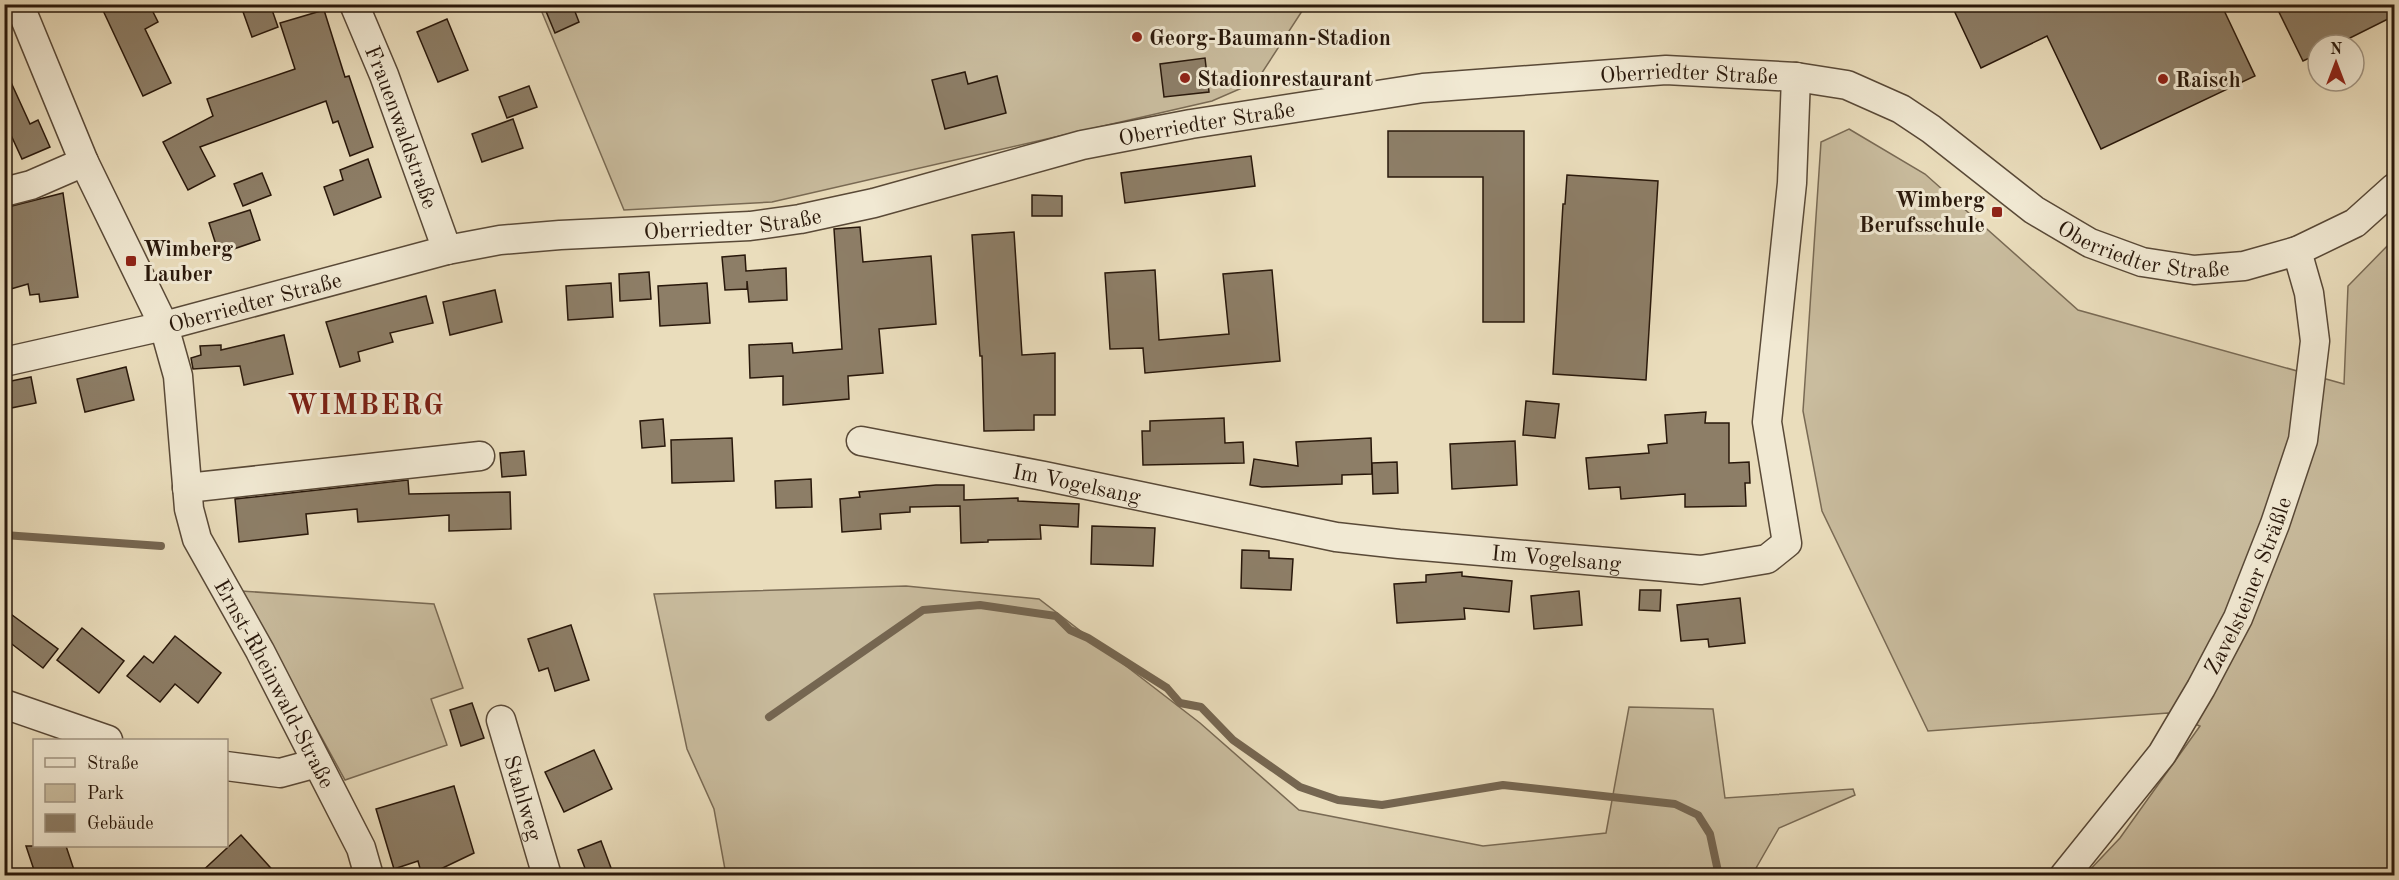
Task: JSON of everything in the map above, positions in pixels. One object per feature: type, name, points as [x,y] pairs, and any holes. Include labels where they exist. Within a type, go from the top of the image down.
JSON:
[{"type":"street","name":"Ernst-Rheinwald-Straße","points":[[19,4],[84,162],[164,326],[178,376],[189,508],[197,539],[260,651],[361,848],[369,876]]},
{"type":"street","name":"Frauenwaldstraße","points":[[354,4],[384,75],[447,250]]},
{"type":"street","name":"Oberriedter Straße","points":[[4,362],[164,326],[447,250],[500,240],[750,226],[800,219],[874,203],[1082,145],[1191,124],[1424,88],[1666,70],[1796,77],[1847,85],[1901,109],[1931,129],[2034,210],[2090,243],[2142,262],[2194,270],[2244,266],[2297,251],[2355,223],[2394,188]]},
{"type":"street","name":"Im Vogelsang","points":[[861,441],[1044,476],[1336,537],[1701,570],[1767,560],[1787,543],[1767,422],[1792,183],[1796,77]]},
{"type":"street","points":[[4,192],[31,185],[84,162]]},
{"type":"street","name":"Zavelsteiner Sträßle","points":[[2064,876],[2162,754],[2238,618],[2275,524],[2303,440],[2315,340],[2309,293],[2297,251]]},
{"type":"street","points":[[188,488],[480,456]]},
{"type":"street","points":[[4,704],[102,739]]},
{"type":"street","name":"Stahlweg","points":[[501,720],[547,876]]},
{"type":"street","points":[[228,766],[280,773],[317,763]]},
{"type":"green space","points":[[539,5],[1306,5],[1256,82],[1212,101],[772,202],[624,210]]},
{"type":"green space","points":[[1849,129],[1925,174],[2078,310],[2344,384],[2348,286],[2394,239],[2394,875],[2085,875],[2120,838],[2200,726],[2168,713],[1928,731],[1822,511],[1803,411],[1821,142]]},
{"type":"green space","points":[[906,586],[1039,599],[1200,723],[1299,810],[1483,846],[1606,833],[1629,707],[1713,709],[1725,798],[1853,789],[1855,795],[1779,828],[1752,875],[726,875],[714,809],[687,749],[654,594]]},
{"type":"green space","points":[[241,591],[434,604],[463,688],[431,699],[447,745],[345,780]]},
{"type":"building","points":[[100,4],[149,4],[158,22],[145,29],[171,83],[143,96]]},
{"type":"building","points":[[255,4],[270,4],[278,27],[252,37],[242,9]]},
{"type":"building","points":[[543,4],[572,4],[579,22],[555,33]]},
{"type":"building","points":[[1951,4],[2221,4],[2255,76],[2101,149],[2047,36],[1981,68]]},
{"type":"building","points":[[2275,4],[2394,4],[2394,16],[2360,33],[2306,33],[2306,60],[2303,61]]},
{"type":"building","points":[[324,10],[345,77],[349,76],[373,147],[350,156],[338,121],[333,123],[326,101],[200,147],[215,176],[188,190],[163,142],[213,116],[207,99],[295,69],[280,23]]},
{"type":"building","points":[[447,19],[468,70],[438,82],[417,32]]},
{"type":"building","name":"Stadionrestaurant","points":[[1205,58],[1209,92],[1164,97],[1160,64]]},
{"type":"building","points":[[4,67],[30,124],[38,120],[50,147],[22,159],[4,120]]},
{"type":"building","points":[[965,72],[968,84],[997,76],[1006,113],[945,129],[932,80]]},
{"type":"building","points":[[529,86],[537,107],[507,118],[499,97]]},
{"type":"building","points":[[513,119],[523,148],[482,162],[472,134]]},
{"type":"building","points":[[1388,131],[1524,131],[1524,322],[1483,322],[1483,177],[1388,177]]},
{"type":"building","points":[[1251,156],[1255,186],[1125,203],[1121,173]]},
{"type":"building","points":[[368,159],[381,197],[334,215],[324,187],[343,180],[340,170]]},
{"type":"building","points":[[262,173],[271,195],[243,206],[234,184]]},
{"type":"building","points":[[1567,175],[1658,181],[1646,380],[1553,374],[1563,204],[1565,204]]},
{"type":"building","points":[[63,193],[78,297],[40,302],[39,294],[30,295],[28,284],[4,291],[4,208]]},
{"type":"building","points":[[1032,195],[1062,196],[1062,216],[1032,216]]},
{"type":"building","points":[[250,210],[260,240],[219,254],[209,223]]},
{"type":"building","points":[[860,227],[863,262],[931,256],[936,324],[879,329],[883,373],[848,376],[849,399],[783,405],[783,376],[750,378],[749,345],[792,343],[793,353],[842,349],[834,229]]},
{"type":"building","points":[[1014,232],[1022,355],[1055,353],[1055,415],[1034,415],[1034,430],[984,431],[982,356],[980,356],[972,235]]},
{"type":"building","points":[[745,255],[746,271],[786,268],[787,300],[749,302],[747,281],[747,289],[725,290],[722,257]]},
{"type":"building","points":[[1155,270],[1159,340],[1229,334],[1223,274],[1272,270],[1280,361],[1145,373],[1143,348],[1110,349],[1105,273]]},
{"type":"building","points":[[649,272],[651,299],[620,301],[619,274]]},
{"type":"building","points":[[611,283],[613,317],[568,320],[566,286]]},
{"type":"building","points":[[707,283],[710,323],[660,326],[658,286]]},
{"type":"building","points":[[495,290],[502,322],[450,335],[443,302]]},
{"type":"building","points":[[426,296],[433,323],[390,333],[393,342],[358,352],[360,361],[340,367],[326,322]]},
{"type":"building","points":[[284,335],[293,374],[244,385],[240,366],[193,369],[191,358],[201,355],[200,346],[221,345],[221,350]]},
{"type":"building","points":[[126,367],[134,400],[85,412],[77,379]]},
{"type":"building","points":[[31,377],[36,403],[11,408],[6,382]]},
{"type":"building","points":[[1526,401],[1559,404],[1555,438],[1523,435]]},
{"type":"building","points":[[1706,412],[1705,423],[1729,423],[1729,463],[1749,462],[1750,483],[1745,483],[1746,506],[1685,507],[1685,494],[1621,499],[1620,487],[1589,489],[1586,458],[1649,453],[1648,445],[1667,443],[1665,415]]},
{"type":"building","points":[[1224,418],[1225,443],[1243,442],[1244,463],[1143,465],[1142,431],[1150,431],[1150,421]]},
{"type":"building","points":[[663,419],[665,446],[642,448],[640,421]]},
{"type":"building","points":[[732,438],[734,481],[672,483],[671,440]]},
{"type":"building","points":[[1371,438],[1372,474],[1342,475],[1342,484],[1262,487],[1250,485],[1254,459],[1298,466],[1296,442]]},
{"type":"building","points":[[1515,441],[1517,485],[1452,489],[1450,444]]},
{"type":"building","points":[[524,451],[526,475],[502,477],[500,453]]},
{"type":"building","points":[[1397,462],[1398,493],[1373,494],[1372,463]]},
{"type":"building","points":[[811,479],[812,507],[776,508],[775,481]]},
{"type":"building","points":[[408,480],[409,494],[510,492],[511,529],[449,531],[449,515],[358,522],[357,509],[306,514],[308,534],[239,542],[235,499]]},
{"type":"building","points":[[936,485],[964,485],[964,500],[1018,498],[1018,501],[1079,504],[1078,527],[1040,525],[1041,539],[961,543],[960,506],[910,507],[910,512],[880,514],[881,529],[842,532],[840,499],[860,497],[859,492]]},
{"type":"building","points":[[1092,526],[1155,528],[1153,566],[1091,564]]},
{"type":"building","points":[[1242,550],[1269,551],[1269,558],[1293,559],[1291,590],[1241,588]]},
{"type":"building","points":[[1462,572],[1462,576],[1512,581],[1509,612],[1464,608],[1465,619],[1397,623],[1394,584],[1426,582],[1426,575]]},
{"type":"building","points":[[1640,590],[1661,590],[1660,611],[1639,610]]},
{"type":"building","points":[[1579,591],[1582,625],[1534,629],[1531,596]]},
{"type":"building","points":[[1740,598],[1745,643],[1709,647],[1708,639],[1681,641],[1677,605]]},
{"type":"building","points":[[4,609],[58,649],[43,668],[4,638]]},
{"type":"building","points":[[571,625],[589,680],[555,691],[548,668],[539,671],[528,639]]},
{"type":"building","points":[[82,628],[124,661],[99,693],[57,660]]},
{"type":"building","points":[[175,636],[221,673],[198,703],[175,684],[160,702],[127,676],[144,656],[153,663]]},
{"type":"building","points":[[472,703],[484,738],[461,746],[450,710]]},
{"type":"building","points":[[594,750],[612,789],[564,812],[545,772]]},
{"type":"building","points":[[454,786],[474,853],[426,876],[422,876],[418,861],[394,869],[376,809]]},
{"type":"building","points":[[241,835],[278,876],[197,876]]},
{"type":"building","points":[[601,841],[614,876],[588,876],[578,850]]},
{"type":"building","points":[[26,846],[66,847],[76,876],[36,876]]},
{"type":"waterway","points":[[4,535],[161,546]]},
{"type":"waterway","points":[[769,717],[923,610],[980,605],[1056,616],[1070,630],[1088,638],[1167,688],[1180,703],[1201,707],[1233,740],[1300,787],[1338,800],[1382,805],[1503,785],[1675,804],[1698,815],[1710,834],[1719,876]]},
{"type":"place","name":"Georg-Baumann-Stadion","points":[[1137,37]]},
{"type":"place","name":"Stadionrestaurant","points":[[1185,78]]},
{"type":"place","name":"Raisch","points":[[2163,79]]},
{"type":"place","name":"Wimberg Berufsschule","points":[[1997,212]]},
{"type":"place","name":"Wimberg Lauber","points":[[131,261]]},
{"type":"district","name":"WIMBERG","points":[[366,404]]}]
